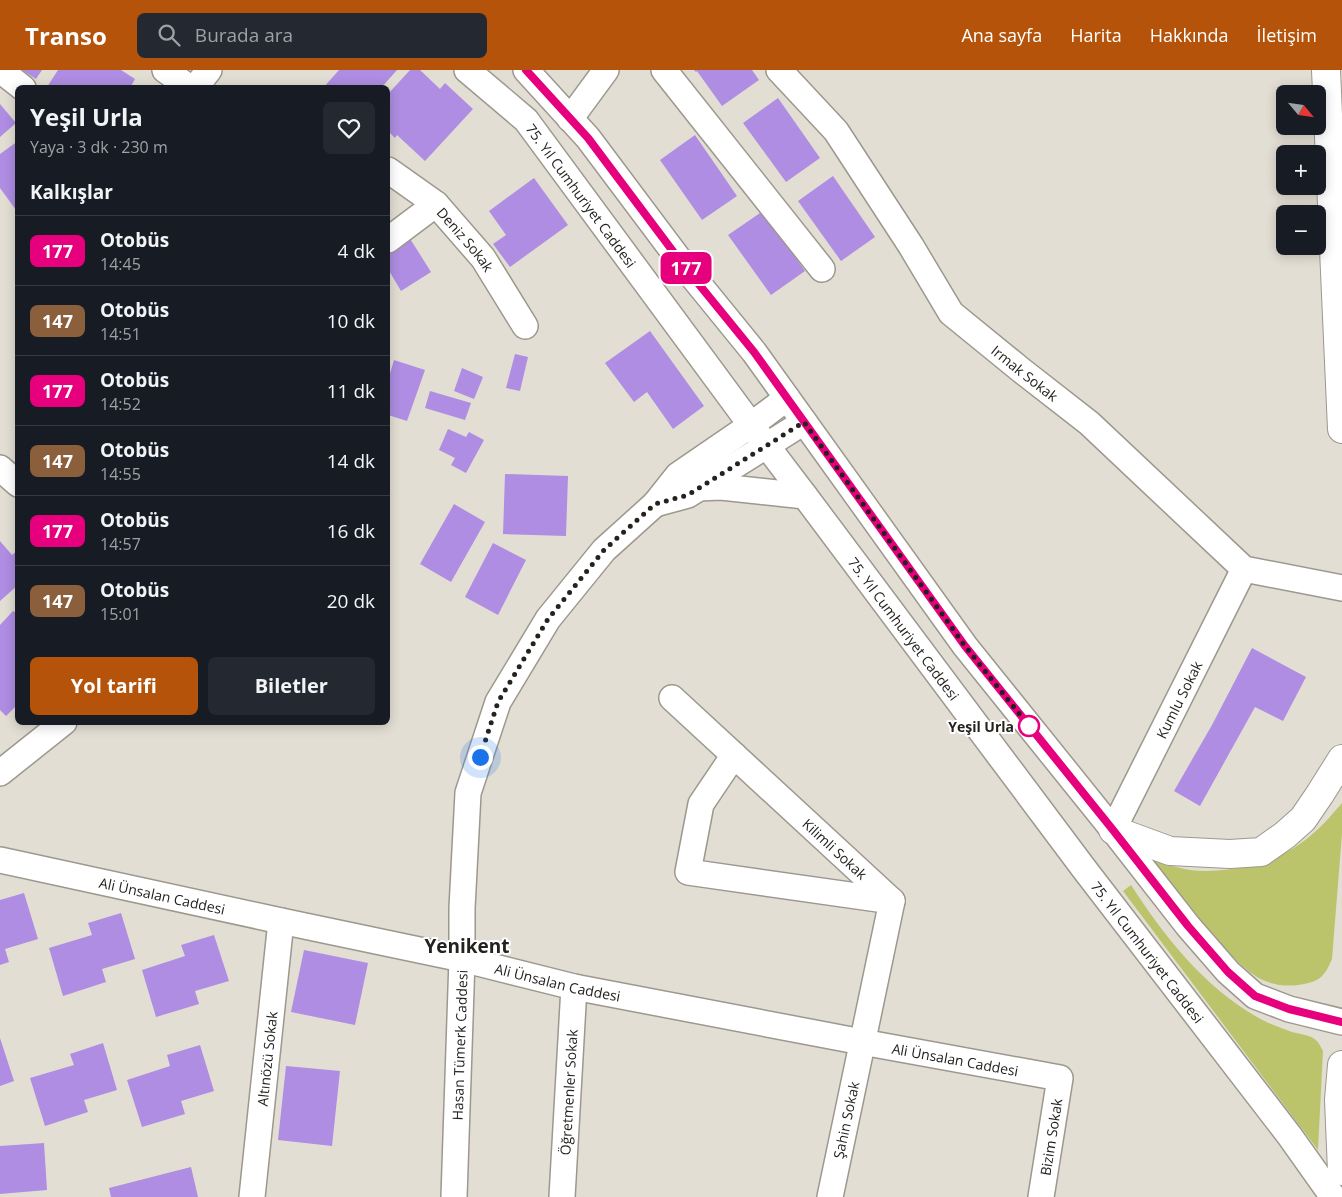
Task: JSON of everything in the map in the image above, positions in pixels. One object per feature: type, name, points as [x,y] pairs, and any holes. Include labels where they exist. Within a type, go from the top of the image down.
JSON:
[{"type":"highway","points":[[1326,70],[1342,429]]},
{"type":"highway","points":[[1113,830],[1170,851],[1230,854],[1261,852],[1303,819],[1342,758]]},
{"type":"highway","points":[[1342,1065],[1339,1100],[1342,1171]]},
{"type":"street","points":[[0,70],[19,85]]},
{"type":"street","points":[[165,70],[186,85]]},
{"type":"street","points":[[197,85],[209,70]]},
{"type":"street","name":"75. Yıl Cumhuriyet Caddesi","points":[[467,70],[526,120],[751,426],[806,496],[1085,870],[1289,1135],[1334,1197]]},
{"type":"street","points":[[526,70],[588,138],[684,266],[754,352],[965,646],[1188,926],[1228,972],[1255,996],[1289,1009],[1342,1022]]},
{"type":"street","points":[[570,119],[606,70]]},
{"type":"street","points":[[664,70],[822,269]]},
{"type":"street","name":"Irmak Sokak","points":[[779,70],[836,132],[912,246],[951,313],[1089,423],[1244,569]]},
{"type":"street","name":"Deniz Sokak","points":[[390,171],[436,204],[484,258],[525,326]]},
{"type":"street","points":[[390,238],[436,204]]},
{"type":"street","name":"Hasan Tümerk Caddesi","points":[[454,1197],[462,908],[468,793],[498,702],[548,619],[604,550],[655,504],[678,475],[751,426],[787,398]]},
{"type":"street","points":[[655,504],[688,495],[804,422]]},
{"type":"street","points":[[0,468],[15,481]]},
{"type":"street","points":[[698,488],[721,487],[806,496]]},
{"type":"street","points":[[1244,569],[1342,588]]},
{"type":"street","name":"Kumlu Sokak","points":[[1113,830],[1244,569]]},
{"type":"street","name":"Kilimli Sokak","points":[[672,698],[892,900]]},
{"type":"street","points":[[0,773],[60,725]]},
{"type":"street","points":[[734,755],[701,804],[688,872],[892,900],[862,1042]]},
{"type":"street","name":"Ali Ünsalan Caddesi","points":[[0,860],[462,959],[574,987],[1060,1078]]},
{"type":"street","name":"Altınözü Sokak","points":[[252,1197],[281,921]]},
{"type":"street","name":"Öğretmenler Sokak","points":[[562,1197],[574,987]]},
{"type":"street","name":"Şahin Sokak","points":[[830,1197],[862,1042]]},
{"type":"street","name":"Bizim Sokak","points":[[1041,1197],[1060,1078]]},
{"type":"green space","points":[[1342,803],[1342,834],[1332,959],[1320,978],[1305,984],[1292,986],[1275,984],[1264,981],[1248,971],[1205,925],[1152,859],[1197,871],[1217,871],[1267,861],[1307,839]]},
{"type":"green space","points":[[1131,885],[1171,941],[1202,975],[1219,990],[1237,1005],[1261,1019],[1292,1032],[1312,1037],[1319,1043],[1323,1051],[1318,1150],[1123,891]]},
{"type":"building","points":[[22,70],[42,70],[36,79]]},
{"type":"building","points":[[58,70],[121,70],[135,79],[132,85],[48,85]]},
{"type":"building","points":[[339,70],[397,70],[384,85],[326,85]]},
{"type":"building","points":[[410,70],[420,70],[440,89],[445,83],[473,109],[425,161],[397,135],[395,138],[390,133],[390,92]]},
{"type":"building","points":[[694,70],[752,70],[759,80],[722,106],[697,71]]},
{"type":"building","points":[[778,98],[820,158],[786,182],[743,123]]},
{"type":"building","points":[[0,104],[15,124],[0,137]]},
{"type":"building","points":[[695,135],[737,196],[702,220],[660,160]]},
{"type":"building","points":[[15,143],[15,209],[0,188],[0,154]]},
{"type":"building","points":[[833,176],[875,237],[841,261],[798,201]]},
{"type":"building","points":[[534,178],[568,225],[510,267],[493,244],[506,235],[489,211]]},
{"type":"building","points":[[763,211],[805,271],[771,295],[728,235]]},
{"type":"building","points":[[409,237],[431,272],[401,291],[390,272],[390,249]]},
{"type":"building","points":[[650,331],[704,406],[673,429],[647,392],[634,402],[605,363]]},
{"type":"building","points":[[515,354],[528,357],[520,391],[506,388]]},
{"type":"building","points":[[394,360],[425,370],[407,421],[390,416],[390,373]]},
{"type":"building","points":[[462,368],[483,377],[474,399],[454,391]]},
{"type":"building","points":[[430,391],[471,403],[465,420],[425,408]]},
{"type":"building","points":[[448,429],[466,437],[469,432],[484,440],[466,473],[451,465],[455,458],[439,450]]},
{"type":"building","points":[[505,474],[568,476],[566,536],[503,534]]},
{"type":"building","points":[[454,504],[485,522],[451,582],[420,564]]},
{"type":"building","points":[[0,541],[12,555],[15,552],[15,588],[0,601]]},
{"type":"building","points":[[493,543],[526,560],[498,615],[465,597]]},
{"type":"building","points":[[13,611],[15,612],[15,707],[6,716],[0,710],[0,625]]},
{"type":"building","points":[[1252,648],[1306,677],[1283,721],[1255,707],[1200,806],[1174,791],[1212,725]]},
{"type":"building","points":[[24,893],[38,939],[5,949],[9,962],[0,965],[0,900]]},
{"type":"building","points":[[121,913],[135,959],[102,969],[106,982],[63,996],[49,948],[92,935],[88,923]]},
{"type":"building","points":[[214,935],[229,981],[195,991],[199,1004],[156,1017],[142,970],[185,956],[181,945]]},
{"type":"building","points":[[304,950],[368,963],[355,1025],[291,1012]]},
{"type":"building","points":[[0,1038],[14,1081],[0,1086]]},
{"type":"building","points":[[103,1043],[117,1090],[84,1100],[88,1112],[45,1126],[30,1078],[74,1065],[70,1054]]},
{"type":"building","points":[[200,1045],[214,1091],[181,1101],[185,1114],[142,1127],[127,1080],[170,1066],[167,1055]]},
{"type":"building","points":[[286,1066],[340,1071],[332,1146],[278,1140]]},
{"type":"building","points":[[44,1143],[47,1190],[0,1194],[0,1146]]},
{"type":"building","points":[[191,1167],[198,1197],[111,1197],[109,1188]]},
{"type":"bus line","name":"177","points":[[526,70],[588,138],[684,266],[754,352],[965,646],[1188,926],[1228,972],[1255,996],[1289,1009],[1342,1022]]},
{"type":"place","name":"Yeşil Urla","points":[[1029,726]]},
{"type":"district","name":"Yenikent","points":[[467,946]]},
{"type":"route","points":[[480,757],[498,702],[548,619],[604,550],[655,504],[688,495],[804,422],[965,646],[1029,726]]}]
